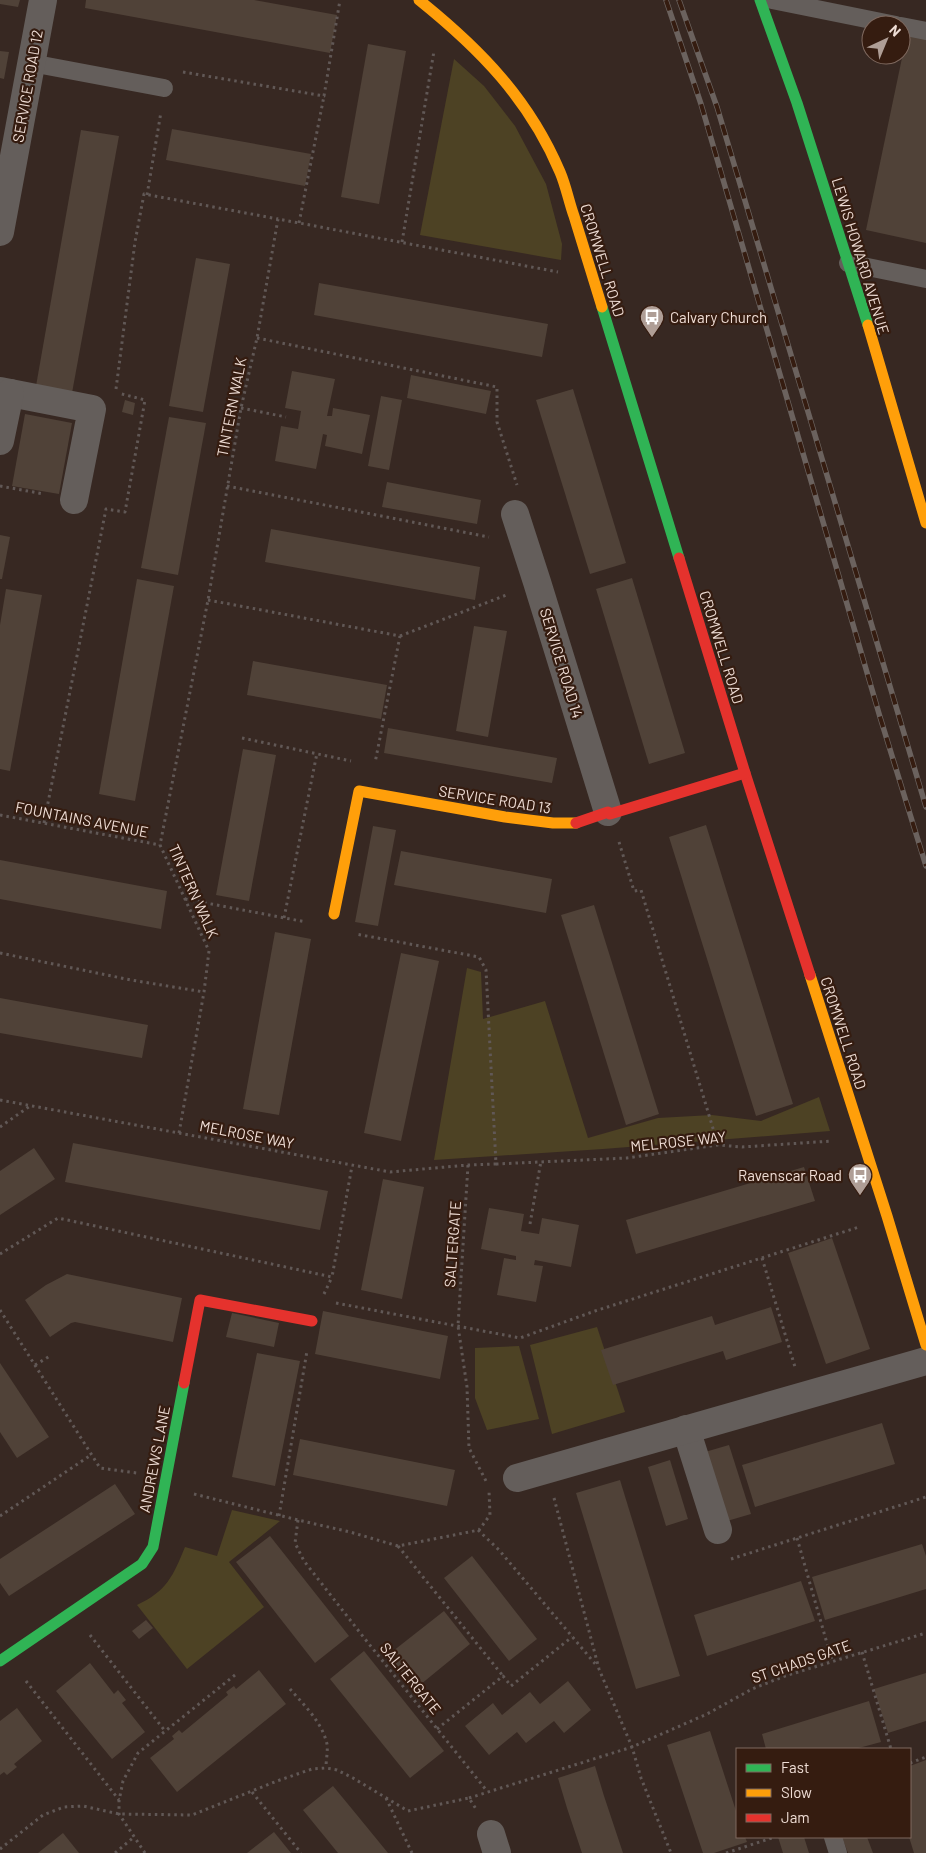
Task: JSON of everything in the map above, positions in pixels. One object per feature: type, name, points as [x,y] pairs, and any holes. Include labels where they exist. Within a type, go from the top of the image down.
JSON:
[{"type":"street","name":"SERVICE ROAD 12","points":[[0,232],[43,0]]},
{"type":"street","name":"CROMWELL ROAD","points":[[419,0],[478,50],[520,100],[542,136],[561,174],[745,773],[888,1216],[926,1345]]},
{"type":"street","name":"LEWIS HOWARD AVENUE","points":[[760,0],[797,103],[848,263],[926,523]]},
{"type":"street","points":[[0,441],[5,392],[92,409],[74,500]]},
{"type":"street","name":"SERVICE ROAD 14","points":[[516,519],[609,813]]},
{"type":"street","name":"SERVICE ROAD 13","points":[[369,793],[505,817],[553,823],[576,823],[745,773]]},
{"type":"street","points":[[334,914],[360,791],[369,793]]},
{"type":"street","name":"ANDREWS LANE","points":[[4,1659],[142,1564],[153,1547],[200,1300],[312,1321]]},
{"type":"street","points":[[517,1478],[926,1361]]},
{"type":"street","points":[[686,1429],[718,1530]]},
{"type":"lane","points":[[772,0],[861,18]]},
{"type":"lane","points":[[911,28],[926,31]]},
{"type":"lane","points":[[31,64],[164,88]]},
{"type":"lane","points":[[848,263],[926,279]]},
{"type":"lane","points":[[832,1838],[838,1853]]},
{"type":"path","points":[[299,223],[324,96],[340,0]]},
{"type":"path","points":[[402,242],[440,16]]},
{"type":"path","points":[[177,71],[324,96]]},
{"type":"path","points":[[44,823],[106,509],[125,512],[145,400],[115,393],[135,242],[144,194],[564,273],[590,269]]},
{"type":"path","name":"TINTERN WALK","points":[[179,1133],[204,992],[209,951],[160,845],[208,600],[241,408],[278,219]]},
{"type":"path","points":[[227,486],[491,537],[525,510],[497,422],[497,387],[256,338]]},
{"type":"path","points":[[241,408],[286,417]]},
{"type":"path","points":[[208,600],[400,636],[537,582]]},
{"type":"path","points":[[369,793],[400,636]]},
{"type":"path","points":[[242,738],[355,762]]},
{"type":"path","points":[[284,918],[317,753]]},
{"type":"path","points":[[609,813],[634,891],[641,890],[718,1145]]},
{"type":"path","name":"FOUNTAINS AVENUE","points":[[0,815],[160,845]]},
{"type":"path","points":[[186,899],[310,922]]},
{"type":"path","points":[[353,933],[479,957],[486,970],[496,1164]]},
{"type":"path","points":[[0,953],[131,980],[204,992]]},
{"type":"path","name":"MELROSE WAY","points":[[0,1100],[390,1172],[468,1164],[628,1158],[718,1145],[742,1147],[830,1141],[860,1132]]},
{"type":"path","points":[[0,1126],[30,1106]]},
{"type":"path","points":[[530,1224],[541,1161]]},
{"type":"path","name":"SALTERGATE","points":[[468,1164],[458,1326],[467,1387],[469,1448],[489,1486],[490,1515],[478,1530]]},
{"type":"path","points":[[279,1516],[312,1321],[332,1277],[352,1166]]},
{"type":"path","points":[[321,1300],[520,1338],[595,1311],[888,1216]]},
{"type":"path","points":[[0,1254],[58,1218],[332,1277]]},
{"type":"path","points":[[762,1258],[804,1395]]},
{"type":"path","points":[[0,1310],[100,1468],[150,1475],[148,1484],[164,1486],[279,1516],[350,1532],[398,1546],[478,1530],[499,1550],[599,1669]]},
{"type":"path","points":[[35,1365],[50,1356]]},
{"type":"path","points":[[0,1516],[92,1455]]},
{"type":"path","points":[[548,1470],[599,1669],[632,1747],[641,1778],[671,1853]]},
{"type":"path","points":[[718,1530],[728,1560],[926,1496]]},
{"type":"path","name":"SALTERGATE","points":[[298,1520],[295,1543],[304,1561],[437,1729],[503,1676]]},
{"type":"path","points":[[797,1538],[832,1661]]},
{"type":"path","points":[[398,1546],[511,1686],[572,1637]]},
{"type":"path","points":[[72,1611],[165,1731]]},
{"type":"path","name":"ST CHADS GATE","points":[[326,1768],[336,1770],[408,1811],[469,1798],[632,1747],[707,1714],[752,1689],[785,1676],[926,1633]]},
{"type":"path","points":[[862,1652],[892,1748]]},
{"type":"path","points":[[4,1659],[119,1801]]},
{"type":"path","points":[[145,1853],[119,1814],[119,1801],[123,1781],[138,1753],[234,1675]]},
{"type":"path","points":[[0,1849],[43,1815],[64,1807],[83,1806],[119,1814],[192,1815],[303,1772],[326,1768],[327,1746],[324,1734],[317,1722],[290,1689]]},
{"type":"path","points":[[437,1729],[487,1791]]},
{"type":"path","points":[[911,1763],[926,1757]]},
{"type":"path","points":[[252,1792],[301,1853]]},
{"type":"path","points":[[385,1797],[412,1853]]},
{"type":"path","points":[[469,1798],[494,1844]]},
{"type":"path","points":[[115,1853],[134,1837]]},
{"type":"path","points":[[726,1853],[772,1838]]},
{"type":"shaded area","points":[[454,59],[484,86],[515,126],[546,184],[562,244],[561,260],[420,235]]},
{"type":"shaded area","points":[[467,968],[481,972],[483,1019],[545,1001],[588,1138],[658,1118],[712,1115],[761,1121],[819,1097],[830,1131],[434,1160]]},
{"type":"shaded area","points":[[597,1327],[625,1412],[552,1434],[530,1345]]},
{"type":"shaded area","points":[[519,1346],[539,1419],[487,1430],[475,1398],[475,1348]]},
{"type":"shaded area","points":[[232,1510],[280,1521],[229,1562],[264,1607],[187,1669],[137,1605],[147,1600],[168,1582],[185,1547],[217,1556]]},
{"type":"building","points":[[0,0],[20,0],[18,7],[0,4]]},
{"type":"building","points":[[86,0],[254,0],[337,15],[330,53],[85,8]]},
{"type":"building","points":[[911,35],[926,38],[926,243],[866,230],[901,65],[911,65]]},
{"type":"building","points":[[368,44],[406,51],[379,204],[341,197]]},
{"type":"building","points":[[0,51],[9,52],[4,79],[0,78]]},
{"type":"building","points":[[172,129],[311,154],[305,186],[166,160]]},
{"type":"building","points":[[81,130],[119,136],[72,393],[36,386]]},
{"type":"building","points":[[196,258],[230,264],[203,412],[169,406]]},
{"type":"building","points":[[319,283],[548,324],[542,357],[314,315]]},
{"type":"building","points":[[292,371],[335,379],[327,416],[332,416],[333,408],[370,415],[362,454],[325,446],[327,435],[323,434],[316,469],[275,461],[281,426],[298,429],[301,411],[285,408]]},
{"type":"building","points":[[411,375],[491,391],[486,414],[407,398]]},
{"type":"building","points":[[573,389],[626,563],[590,574],[536,400]]},
{"type":"building","points":[[381,396],[402,400],[389,470],[368,466]]},
{"type":"building","points":[[125,400],[135,403],[133,415],[122,412]]},
{"type":"building","points":[[25,414],[72,423],[59,494],[12,486]]},
{"type":"building","points":[[169,417],[206,423],[178,575],[141,568]]},
{"type":"building","points":[[387,482],[481,500],[477,524],[382,507]]},
{"type":"building","points":[[271,529],[480,567],[475,600],[265,562]]},
{"type":"building","points":[[0,535],[10,537],[2,579],[0,579]]},
{"type":"building","points":[[632,578],[685,753],[649,764],[596,589]]},
{"type":"building","points":[[137,579],[174,586],[135,801],[99,794]]},
{"type":"building","points":[[6,589],[42,595],[10,771],[0,769],[0,625]]},
{"type":"building","points":[[474,626],[507,631],[488,737],[456,731]]},
{"type":"building","points":[[253,661],[387,685],[381,719],[247,695]]},
{"type":"building","points":[[388,728],[557,758],[552,783],[384,753]]},
{"type":"building","points":[[243,749],[276,755],[249,901],[216,895]]},
{"type":"building","points":[[706,825],[793,1104],[756,1116],[669,837]]},
{"type":"building","points":[[373,826],[396,830],[378,926],[355,922]]},
{"type":"building","points":[[401,851],[552,879],[546,913],[394,885]]},
{"type":"building","points":[[0,860],[167,891],[161,929],[0,899]]},
{"type":"building","points":[[594,905],[659,1114],[626,1125],[561,915]]},
{"type":"building","points":[[275,932],[311,939],[279,1115],[243,1109]]},
{"type":"building","points":[[401,953],[439,961],[401,1141],[364,1133]]},
{"type":"building","points":[[0,998],[148,1025],[142,1058],[0,1033]]},
{"type":"building","points":[[73,1143],[328,1191],[320,1230],[65,1182]]},
{"type":"building","points":[[34,1148],[55,1179],[0,1215],[0,1171]]},
{"type":"building","points":[[804,1167],[815,1201],[636,1254],[626,1220]]},
{"type":"building","points":[[383,1179],[424,1187],[402,1299],[361,1290]]},
{"type":"building","points":[[489,1208],[524,1214],[521,1231],[539,1234],[542,1218],[579,1225],[571,1267],[535,1260],[534,1265],[543,1266],[536,1302],[497,1295],[504,1258],[516,1260],[516,1256],[481,1249]]},
{"type":"building","points":[[832,1238],[870,1349],[826,1364],[788,1253]]},
{"type":"building","points":[[67,1274],[182,1298],[173,1342],[75,1322],[50,1337],[25,1300],[46,1285]]},
{"type":"building","points":[[771,1307],[782,1342],[726,1360],[723,1351],[613,1385],[601,1350],[712,1316],[715,1325]]},
{"type":"building","points":[[323,1311],[448,1336],[440,1379],[315,1354]]},
{"type":"building","points":[[232,1313],[279,1323],[274,1347],[226,1337]]},
{"type":"building","points":[[257,1353],[300,1361],[275,1486],[232,1477]]},
{"type":"building","points":[[0,1363],[49,1437],[17,1458],[0,1432]]},
{"type":"building","points":[[882,1423],[895,1464],[755,1507],[742,1465]]},
{"type":"building","points":[[300,1439],[455,1470],[447,1506],[293,1475]]},
{"type":"building","points":[[729,1445],[751,1514],[727,1521],[705,1452]]},
{"type":"building","points":[[670,1460],[688,1519],[666,1526],[648,1467]]},
{"type":"building","points":[[620,1480],[680,1676],[636,1689],[576,1493]]},
{"type":"building","points":[[115,1484],[135,1514],[9,1596],[0,1583],[0,1559]]},
{"type":"building","points":[[270,1536],[349,1636],[315,1663],[236,1562]]},
{"type":"building","points":[[922,1544],[926,1556],[926,1589],[825,1620],[812,1577]]},
{"type":"building","points":[[472,1556],[537,1639],[509,1661],[444,1578]]},
{"type":"building","points":[[801,1581],[815,1621],[707,1656],[694,1615]]},
{"type":"building","points":[[444,1611],[470,1644],[415,1689],[388,1655]]},
{"type":"building","points":[[146,1620],[153,1628],[139,1639],[132,1631]]},
{"type":"building","points":[[364,1651],[444,1751],[410,1778],[330,1679]]},
{"type":"building","points":[[90,1663],[114,1694],[118,1690],[126,1700],[122,1703],[145,1732],[112,1759],[56,1691]]},
{"type":"building","points":[[259,1670],[286,1704],[177,1792],[150,1758],[174,1739],[172,1736],[179,1730],[182,1733],[228,1695],[226,1692],[234,1686],[236,1689]]},
{"type":"building","points":[[926,1673],[926,1721],[888,1733],[874,1689]]},
{"type":"building","points":[[568,1681],[591,1710],[564,1733],[554,1721],[526,1743],[517,1732],[489,1755],[465,1726],[493,1703],[502,1715],[530,1692],[540,1704]]},
{"type":"building","points":[[869,1701],[881,1742],[859,1748],[766,1748],[762,1734]]},
{"type":"building","points":[[17,1708],[42,1741],[14,1764],[17,1767],[7,1775],[4,1772],[0,1775],[0,1721]]},
{"type":"building","points":[[710,1731],[736,1811],[736,1838],[745,1838],[747,1842],[714,1853],[703,1853],[667,1745]]},
{"type":"building","points":[[926,1760],[926,1853],[914,1853],[909,1838],[911,1838],[911,1766]]},
{"type":"building","points":[[595,1766],[623,1853],[582,1853],[567,1808],[558,1778]]},
{"type":"building","points":[[333,1786],[388,1853],[338,1853],[303,1810]]},
{"type":"building","points":[[274,1832],[291,1853],[247,1853]]},
{"type":"building","points":[[63,1833],[79,1853],[38,1853]]},
{"type":"building","points":[[778,1838],[804,1838],[809,1853],[783,1853]]},
{"type":"building","points":[[842,1838],[867,1838],[873,1853],[848,1853]]},
{"type":"railway","points":[[666,0],[701,104],[880,717],[926,866]]},
{"type":"railway","points":[[679,0],[717,107],[926,807]]},
{"type":"traffic: fast","points":[[760,0],[797,103],[868,325]]},
{"type":"traffic: fast","points":[[602,307],[679,558]]},
{"type":"traffic: fast","points":[[0,1661],[142,1564],[153,1547],[184,1383]]},
{"type":"traffic: slow","points":[[419,0],[462,37],[501,77],[518,98],[548,146],[562,177],[602,307]]},
{"type":"traffic: slow","points":[[868,325],[926,523]]},
{"type":"traffic: slow","points":[[334,914],[359,791],[505,817],[553,823],[576,823]]},
{"type":"traffic: slow","points":[[810,975],[926,1345]]},
{"type":"traffic: jam","points":[[679,558],[810,975]]},
{"type":"traffic: jam","points":[[576,823],[745,773]]},
{"type":"traffic: jam","points":[[184,1383],[200,1300],[312,1321]]},
{"type":"place","name":"Calvary Church","points":[[652,338]]},
{"type":"place","name":"Ravenscar Road","points":[[860,1196]]}]
